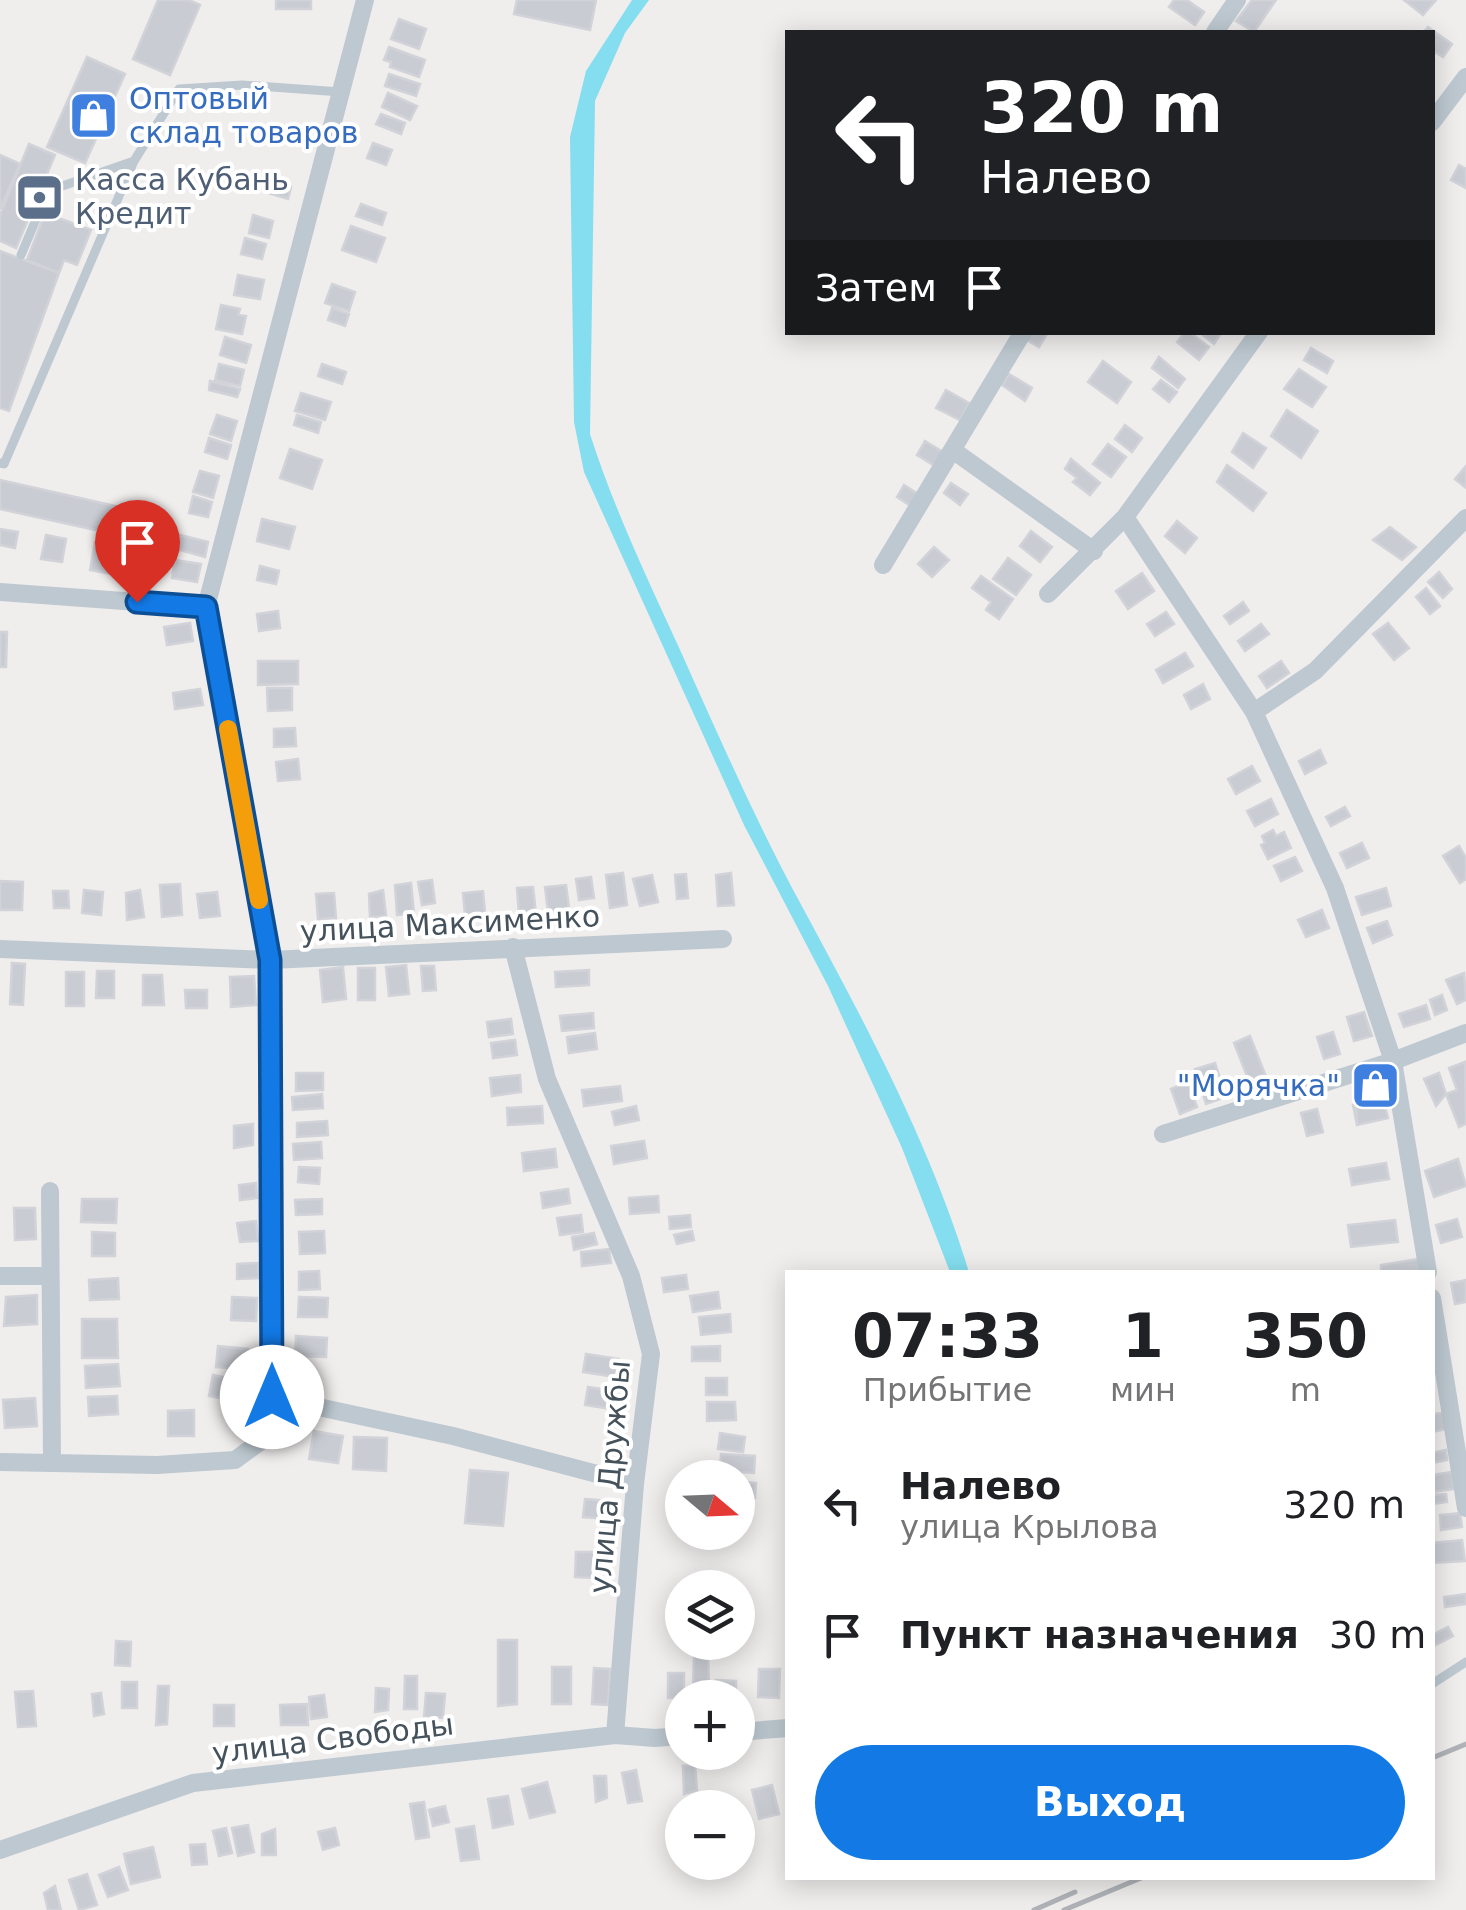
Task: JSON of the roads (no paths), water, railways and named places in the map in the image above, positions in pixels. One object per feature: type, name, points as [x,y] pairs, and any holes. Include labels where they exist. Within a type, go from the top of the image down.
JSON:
[{"type":"street","points":[[0,1462],[158,1465],[235,1460],[261,1442],[272,1397],[270,960],[206,607],[364,0]]},
{"type":"street","points":[[1216,30],[1237,0]]},
{"type":"street","points":[[1435,118],[1466,78]]},
{"type":"street","points":[[883,565],[1020,335]]},
{"type":"street","points":[[1048,594],[1126,516],[1257,335]]},
{"type":"street","points":[[954,451],[1094,551]]},
{"type":"street","points":[[1126,516],[1254,712],[1335,888],[1393,1060],[1428,1270]]},
{"type":"street","points":[[1254,712],[1315,671],[1466,518]]},
{"type":"street","points":[[0,592],[206,607]]},
{"type":"street","name":"улица Максименко","points":[[0,950],[270,960],[724,939]]},
{"type":"street","name":"улица Дружбы","points":[[513,947],[547,1079],[631,1276],[651,1354],[635,1484],[615,1735]]},
{"type":"street","points":[[1164,1134],[1393,1060],[1466,1032]]},
{"type":"street","points":[[50,1192],[52,1463]]},
{"type":"street","points":[[0,1276],[49,1276]]},
{"type":"street","points":[[1435,1317],[1466,1508]]},
{"type":"street","points":[[272,1397],[453,1436],[635,1484]]},
{"type":"street","points":[[755,1731],[785,1728]]},
{"type":"street","name":"улица Свободы","points":[[0,1850],[192,1783],[615,1735],[665,1736]]},
{"type":"lane","points":[[0,463],[4,464],[134,161],[179,90],[242,84],[340,92]]},
{"type":"lane","points":[[21,255],[48,191],[134,161]]},
{"type":"lane","points":[[1435,1682],[1466,1662]]},
{"type":"water","points":[[632,0],[649,0],[625,33],[595,101],[590,434],[632,544],[748,799],[912,1123],[968,1270],[949,1270],[902,1148],[828,986],[744,825],[584,472],[574,422],[570,137],[586,71]]},
{"type":"railway","points":[[1435,1757],[1466,1744]]},
{"type":"railway","points":[[1064,1910],[1136,1880]]},
{"type":"railway","points":[[1034,1910],[1075,1892]]},
{"type":"place","name":"Оптовый склад товаров","points":[[94,116]]},
{"type":"place","name":"Касса Кубань Кредит","points":[[40,197]]},
{"type":"place","name":"\"Морячка\"","points":[[1375,1086]]}]
